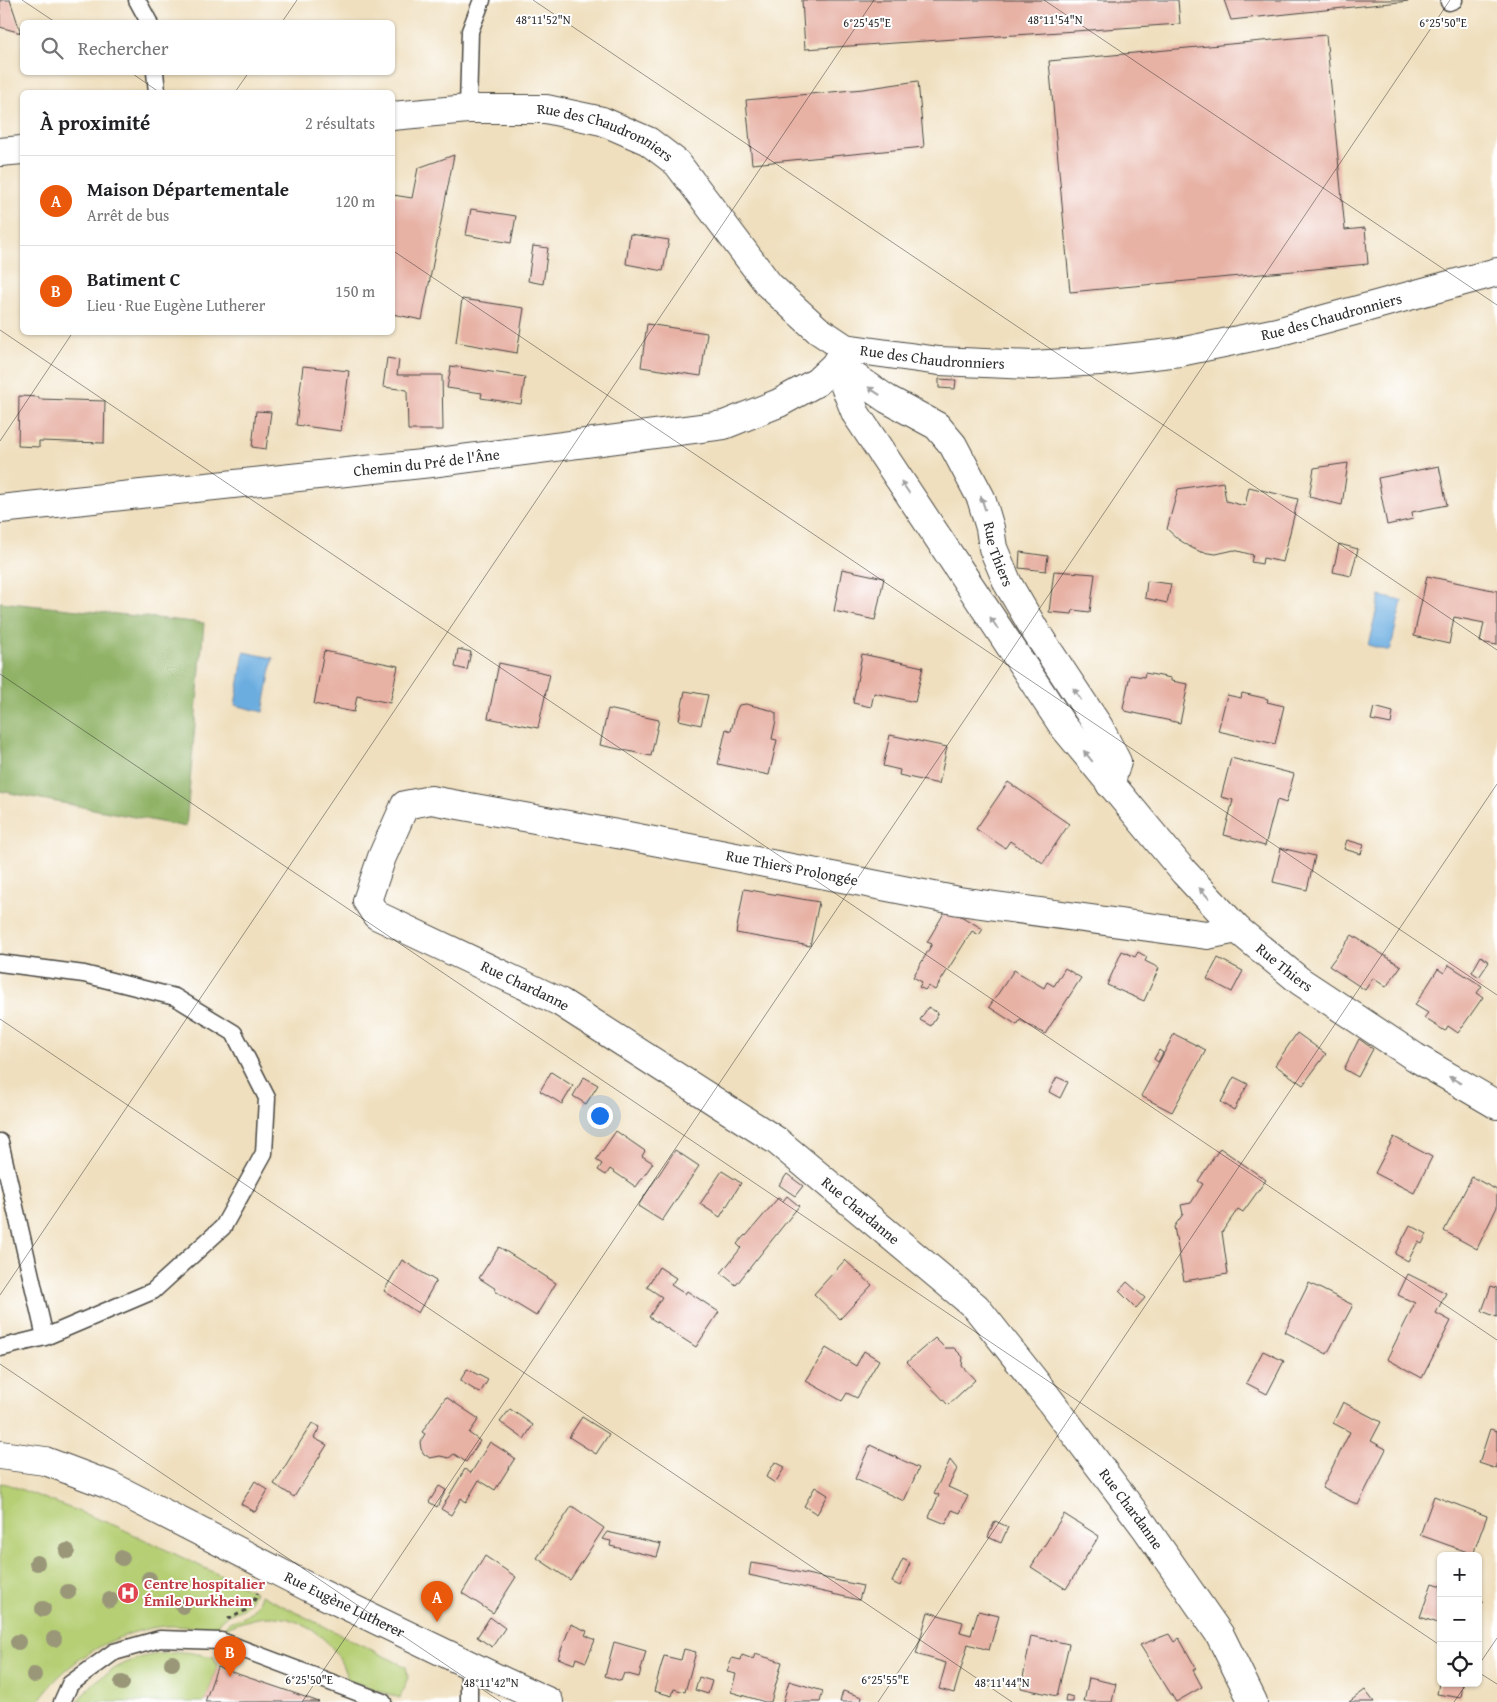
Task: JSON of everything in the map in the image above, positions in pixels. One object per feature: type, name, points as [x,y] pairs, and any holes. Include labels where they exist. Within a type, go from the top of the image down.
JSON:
[{"type":"street","name":"Rue des Chaudronniers","points":[[395,116],[468,109],[546,109],[602,120],[648,141],[677,163],[769,285],[818,330],[840,356],[1032,365],[1100,361],[1180,352],[1278,332],[1497,272]]},
{"type":"street","points":[[0,152],[20,150]]},
{"type":"street","name":"Chemin du Pré de l'Âne","points":[[0,509],[431,463],[724,425],[779,403],[817,382],[840,356]]},
{"type":"street","name":"Rue Thiers","points":[[840,356],[887,399],[937,426],[953,445],[981,498],[990,528],[993,548],[1008,584],[1036,632],[1099,728],[1117,762],[1110,784]]},
{"type":"street","name":"Rue Thiers","points":[[840,356],[856,414],[1063,726],[1184,872],[1237,929],[1300,981],[1415,1057],[1497,1105]]},
{"type":"street","name":"Rue Thiers Prolongée","points":[[382,857],[405,805],[431,800],[628,836],[959,901],[1207,935],[1237,929]]},
{"type":"street","name":"Rue Chardanne","points":[[382,857],[367,901],[376,915],[560,1002],[777,1141],[976,1307],[1045,1394],[1145,1527],[1220,1635],[1253,1702]]},
{"type":"street","name":"Rue Eugène Lutherer","points":[[0,1455],[45,1461],[109,1485],[269,1567],[549,1702]]},
{"type":"lane","points":[[137,0],[148,20]]},
{"type":"lane","points":[[468,109],[470,31],[479,1]]},
{"type":"lane","points":[[155,75],[158,90]]},
{"type":"lane","points":[[0,963],[84,974],[175,998],[234,1032],[267,1098],[264,1153],[223,1227],[153,1291],[46,1337],[0,1348]]},
{"type":"lane","points":[[0,1142],[46,1337]]},
{"type":"lane","points":[[62,1702],[70,1684],[114,1652],[160,1639],[221,1641],[383,1702]]},
{"type":"lane","points":[[469,1664],[469,1702]]},
{"type":"path","points":[[216,1641],[222,1622],[251,1607],[269,1567]]},
{"type":"green space","points":[[0,602],[204,623],[186,827],[0,791]]},
{"type":"green space","points":[[0,1483],[116,1526],[255,1592],[245,1606],[222,1619],[216,1629],[166,1626],[129,1634],[111,1641],[77,1661],[62,1673],[38,1702],[0,1702]]},
{"type":"green space","points":[[261,1595],[406,1667],[408,1677],[400,1698],[348,1680],[333,1649],[313,1630],[304,1625],[278,1617],[263,1617],[224,1628],[230,1622],[250,1613],[257,1605]]},
{"type":"green space","points":[[186,1652],[214,1657],[217,1667],[205,1702],[78,1702],[99,1679],[127,1662],[152,1655]]},
{"type":"water","points":[[1380,596],[1402,601],[1390,651],[1368,645]]},
{"type":"water","points":[[244,652],[273,658],[263,712],[235,705]]},
{"type":"building","points":[[0,0],[10,0],[20,33],[0,27]]},
{"type":"building","points":[[802,0],[1178,0],[1180,24],[805,49]]},
{"type":"building","points":[[1224,0],[1409,0],[1409,1],[1231,20]]},
{"type":"building","points":[[1326,35],[1345,230],[1365,228],[1368,264],[1070,292],[1049,61]]},
{"type":"building","points":[[918,81],[924,147],[752,164],[746,100],[863,89]]},
{"type":"building","points":[[454,155],[422,320],[395,315],[395,195],[412,198],[418,168]]},
{"type":"building","points":[[471,209],[516,216],[511,243],[466,235]]},
{"type":"building","points":[[630,234],[669,240],[663,271],[626,264]]},
{"type":"building","points":[[533,246],[548,248],[543,284],[528,281]]},
{"type":"building","points":[[462,299],[524,308],[517,353],[456,342]]},
{"type":"building","points":[[647,324],[707,333],[701,376],[641,367]]},
{"type":"building","points":[[387,358],[399,360],[397,375],[442,375],[443,430],[408,430],[407,390],[383,387]]},
{"type":"building","points":[[303,366],[349,371],[341,431],[296,425]]},
{"type":"building","points":[[451,366],[525,377],[521,404],[481,398],[482,393],[447,388]]},
{"type":"building","points":[[939,379],[956,380],[955,389],[939,388]]},
{"type":"building","points":[[19,396],[39,397],[39,399],[105,401],[104,443],[39,441],[39,447],[18,446]]},
{"type":"building","points":[[256,411],[271,412],[266,449],[252,447]]},
{"type":"building","points":[[1348,463],[1342,505],[1309,497],[1314,468]]},
{"type":"building","points":[[1439,466],[1447,505],[1412,512],[1413,519],[1387,525],[1378,478]]},
{"type":"building","points":[[1223,482],[1226,501],[1245,506],[1249,487],[1298,499],[1283,562],[1263,558],[1262,564],[1251,562],[1253,555],[1234,550],[1216,554],[1201,552],[1178,539],[1167,529],[1178,489]]},
{"type":"building","points":[[1339,544],[1358,549],[1351,576],[1333,572]]},
{"type":"building","points":[[1020,552],[1048,556],[1046,571],[1019,568]]},
{"type":"building","points":[[842,569],[884,578],[875,620],[834,611]]},
{"type":"building","points":[[1054,571],[1095,574],[1090,612],[1073,610],[1072,614],[1049,612]]},
{"type":"building","points":[[1427,576],[1497,591],[1497,645],[1480,642],[1484,623],[1454,617],[1449,644],[1414,636]]},
{"type":"building","points":[[1147,581],[1171,584],[1167,603],[1145,598]]},
{"type":"building","points":[[458,649],[471,652],[467,670],[455,667]]},
{"type":"building","points":[[324,651],[398,666],[390,703],[357,696],[354,712],[314,704]]},
{"type":"building","points":[[862,654],[923,667],[915,702],[874,693],[871,707],[853,703]]},
{"type":"building","points":[[499,663],[550,674],[538,728],[488,718]]},
{"type":"building","points":[[1145,673],[1171,678],[1171,681],[1188,684],[1180,723],[1125,711],[1123,708],[1130,675],[1144,677]]},
{"type":"building","points":[[685,691],[708,695],[701,725],[679,720]]},
{"type":"building","points":[[1242,693],[1268,699],[1267,702],[1284,706],[1275,744],[1218,731],[1227,695],[1241,698]]},
{"type":"building","points":[[746,704],[776,713],[772,739],[777,740],[769,775],[718,764],[726,729],[731,731],[739,705]]},
{"type":"building","points":[[1374,707],[1393,712],[1391,724],[1371,720]]},
{"type":"building","points":[[608,709],[659,720],[651,756],[600,745]]},
{"type":"building","points":[[890,735],[947,747],[939,784],[899,775],[900,770],[883,766]]},
{"type":"building","points":[[1231,758],[1294,774],[1286,803],[1277,800],[1265,846],[1224,835],[1233,800],[1221,797]]},
{"type":"building","points":[[1008,782],[1069,824],[1043,863],[1010,841],[1005,848],[976,829]]},
{"type":"building","points":[[1347,840],[1364,845],[1361,854],[1344,849]]},
{"type":"building","points":[[1281,848],[1315,856],[1307,890],[1273,882]]},
{"type":"building","points":[[744,889],[819,902],[810,946],[736,933]]},
{"type":"building","points":[[947,908],[983,929],[979,935],[972,931],[935,990],[928,986],[925,990],[919,987],[922,982],[913,977],[932,944],[927,942]]},
{"type":"building","points":[[1352,935],[1401,966],[1386,987],[1373,978],[1365,990],[1329,966]]},
{"type":"building","points":[[1122,951],[1135,957],[1138,952],[1147,957],[1145,961],[1159,968],[1144,1001],[1107,985]]},
{"type":"building","points":[[1481,956],[1489,962],[1479,977],[1472,972]]},
{"type":"building","points":[[1218,958],[1243,971],[1232,992],[1207,979]]},
{"type":"building","points":[[1449,965],[1482,986],[1477,993],[1483,997],[1458,1033],[1448,1026],[1445,1031],[1424,1018],[1428,1013],[1415,1005],[1438,969],[1444,973]]},
{"type":"building","points":[[1065,968],[1081,978],[1045,1034],[1020,1020],[1017,1025],[989,1007],[1014,970],[1044,988],[1047,982],[1054,986]]},
{"type":"building","points":[[928,1007],[938,1013],[931,1026],[920,1020]]},
{"type":"building","points":[[1297,1033],[1326,1054],[1303,1085],[1275,1065]]},
{"type":"building","points":[[1174,1034],[1206,1050],[1172,1112],[1141,1096]]},
{"type":"building","points":[[1359,1039],[1373,1049],[1358,1077],[1344,1069]]},
{"type":"building","points":[[1159,1050],[1163,1053],[1158,1062],[1154,1059]]},
{"type":"building","points":[[551,1072],[573,1086],[562,1104],[540,1091]]},
{"type":"building","points":[[584,1077],[598,1085],[586,1104],[573,1096]]},
{"type":"building","points":[[1057,1077],[1068,1082],[1060,1098],[1049,1092]]},
{"type":"building","points":[[1234,1077],[1248,1084],[1234,1110],[1221,1102]]},
{"type":"building","points":[[616,1131],[645,1151],[642,1156],[653,1163],[636,1187],[610,1169],[606,1175],[598,1170],[602,1164],[596,1160]]},
{"type":"building","points":[[1394,1137],[1432,1157],[1414,1193],[1375,1173]]},
{"type":"building","points":[[1220,1148],[1266,1180],[1243,1212],[1238,1209],[1222,1232],[1228,1274],[1184,1281],[1174,1227],[1183,1214],[1181,1205],[1191,1203],[1203,1184],[1198,1181]]},
{"type":"building","points":[[675,1150],[699,1166],[662,1221],[638,1206]]},
{"type":"building","points":[[722,1171],[741,1183],[720,1217],[700,1204]]},
{"type":"building","points":[[787,1174],[803,1186],[795,1196],[779,1185]]},
{"type":"building","points":[[1472,1177],[1497,1190],[1497,1207],[1477,1249],[1444,1231]]},
{"type":"building","points":[[787,1196],[799,1206],[736,1285],[721,1273],[741,1248],[737,1244],[778,1198],[783,1201]]},
{"type":"building","points":[[1410,1225],[1427,1234],[1422,1244],[1418,1242],[1408,1261],[1395,1254]]},
{"type":"building","points":[[499,1247],[556,1283],[536,1316],[495,1291],[496,1289],[479,1278]]},
{"type":"building","points":[[402,1260],[436,1281],[418,1313],[384,1291]]},
{"type":"building","points":[[845,1260],[872,1285],[840,1319],[814,1294]]},
{"type":"building","points":[[659,1267],[676,1278],[671,1285],[685,1294],[687,1291],[719,1312],[696,1347],[649,1317],[662,1297],[647,1287]]},
{"type":"building","points":[[1408,1274],[1446,1293],[1436,1313],[1451,1321],[1422,1378],[1387,1359],[1415,1303],[1398,1295]]},
{"type":"building","points":[[1127,1282],[1145,1298],[1136,1308],[1119,1291]]},
{"type":"building","points":[[1309,1283],[1353,1305],[1327,1354],[1285,1332]]},
{"type":"building","points":[[1491,1286],[1497,1288],[1497,1317],[1482,1311]]},
{"type":"building","points":[[935,1338],[945,1348],[954,1348],[963,1357],[962,1366],[975,1380],[948,1405],[907,1362]]},
{"type":"building","points":[[826,1348],[856,1366],[864,1351],[879,1360],[857,1398],[847,1393],[842,1401],[806,1381]]},
{"type":"building","points":[[1263,1351],[1284,1361],[1267,1394],[1246,1383]]},
{"type":"building","points":[[467,1369],[488,1380],[480,1393],[460,1381]]},
{"type":"building","points":[[446,1397],[479,1419],[469,1433],[480,1441],[466,1462],[454,1454],[449,1458],[440,1456],[430,1458],[421,1449],[420,1442],[425,1434],[422,1432]]},
{"type":"building","points":[[1343,1402],[1381,1422],[1371,1441],[1386,1449],[1358,1505],[1322,1488],[1350,1432],[1333,1423]]},
{"type":"building","points":[[510,1409],[533,1425],[524,1439],[500,1422]]},
{"type":"building","points":[[582,1417],[609,1434],[596,1454],[569,1437]]},
{"type":"building","points":[[312,1423],[320,1427],[314,1438],[327,1445],[294,1497],[274,1484]]},
{"type":"building","points":[[1490,1429],[1497,1431],[1497,1469],[1479,1463]]},
{"type":"building","points":[[490,1442],[515,1458],[495,1490],[479,1480],[466,1502],[461,1498],[451,1515],[441,1509],[465,1469],[471,1473]]},
{"type":"building","points":[[870,1445],[919,1468],[904,1501],[855,1479]]},
{"type":"building","points":[[950,1460],[957,1469],[948,1487],[968,1496],[960,1513],[952,1510],[946,1524],[929,1517],[939,1495],[934,1493]]},
{"type":"building","points":[[775,1462],[785,1467],[775,1483],[766,1477]]},
{"type":"building","points":[[255,1481],[268,1490],[255,1512],[241,1504]]},
{"type":"building","points":[[439,1486],[446,1490],[437,1507],[429,1502]]},
{"type":"building","points":[[815,1487],[828,1495],[817,1514],[804,1506]]},
{"type":"building","points":[[1434,1496],[1487,1516],[1474,1552],[1467,1552],[1420,1535]]},
{"type":"building","points":[[572,1506],[604,1528],[570,1580],[537,1558]]},
{"type":"building","points":[[1064,1514],[1099,1536],[1066,1589],[1031,1567]]},
{"type":"building","points":[[995,1521],[1008,1527],[1001,1543],[988,1537]]},
{"type":"building","points":[[607,1532],[661,1544],[657,1557],[610,1546],[611,1541],[602,1539]]},
{"type":"building","points":[[485,1556],[516,1577],[493,1613],[462,1593]]},
{"type":"building","points":[[903,1559],[910,1563],[900,1586],[892,1582]]},
{"type":"building","points":[[751,1563],[863,1586],[859,1600],[749,1575]]},
{"type":"building","points":[[1432,1583],[1437,1585],[1437,1623],[1420,1617]]},
{"type":"building","points":[[978,1611],[999,1616],[989,1650],[968,1644],[954,1693],[939,1689],[946,1663],[916,1654],[928,1612],[963,1622],[960,1632],[971,1635]]},
{"type":"building","points":[[490,1617],[505,1628],[492,1647],[477,1637]]},
{"type":"building","points":[[571,1624],[587,1631],[585,1635],[595,1640],[586,1662],[576,1658],[574,1664],[558,1658]]},
{"type":"building","points":[[1169,1634],[1174,1642],[1179,1638],[1196,1668],[1193,1670],[1202,1687],[1176,1702],[1140,1645]]},
{"type":"building","points":[[1031,1636],[1069,1644],[1057,1696],[1021,1688]]},
{"type":"building","points":[[614,1642],[646,1651],[639,1677],[624,1673],[621,1681],[605,1676]]},
{"type":"building","points":[[684,1649],[696,1652],[685,1692],[674,1689],[672,1696],[654,1691],[664,1656],[681,1660]]},
{"type":"building","points":[[755,1654],[782,1662],[771,1702],[731,1692],[736,1674],[727,1672],[732,1658],[741,1660],[742,1655],[753,1659]]},
{"type":"building","points":[[217,1667],[288,1691],[319,1702],[205,1702]]},
{"type":"building","points":[[699,1677],[712,1681],[708,1694],[695,1690]]},
{"type":"building","points":[[1089,1678],[1116,1684],[1112,1702],[1084,1702]]},
{"type":"building","points":[[789,1681],[823,1691],[820,1702],[783,1702]]},
{"type":"building","points":[[1438,1687],[1463,1687],[1461,1698],[1437,1694]]},
{"type":"building","points":[[1365,1690],[1374,1702],[1349,1702]]},
{"type":"building","points":[[843,1691],[862,1697],[861,1702],[840,1702]]},
{"type":"building","points":[[1066,1695],[1073,1697],[1073,1702],[1065,1702]]},
{"type":"place","name":"Centre hospitalier Émile Durkheim","points":[[128,1593]]},
{"type":"place","name":"Maison Départementale","points":[[437,1622]]},
{"type":"place","name":"Batiment C","points":[[230,1677]]}]
